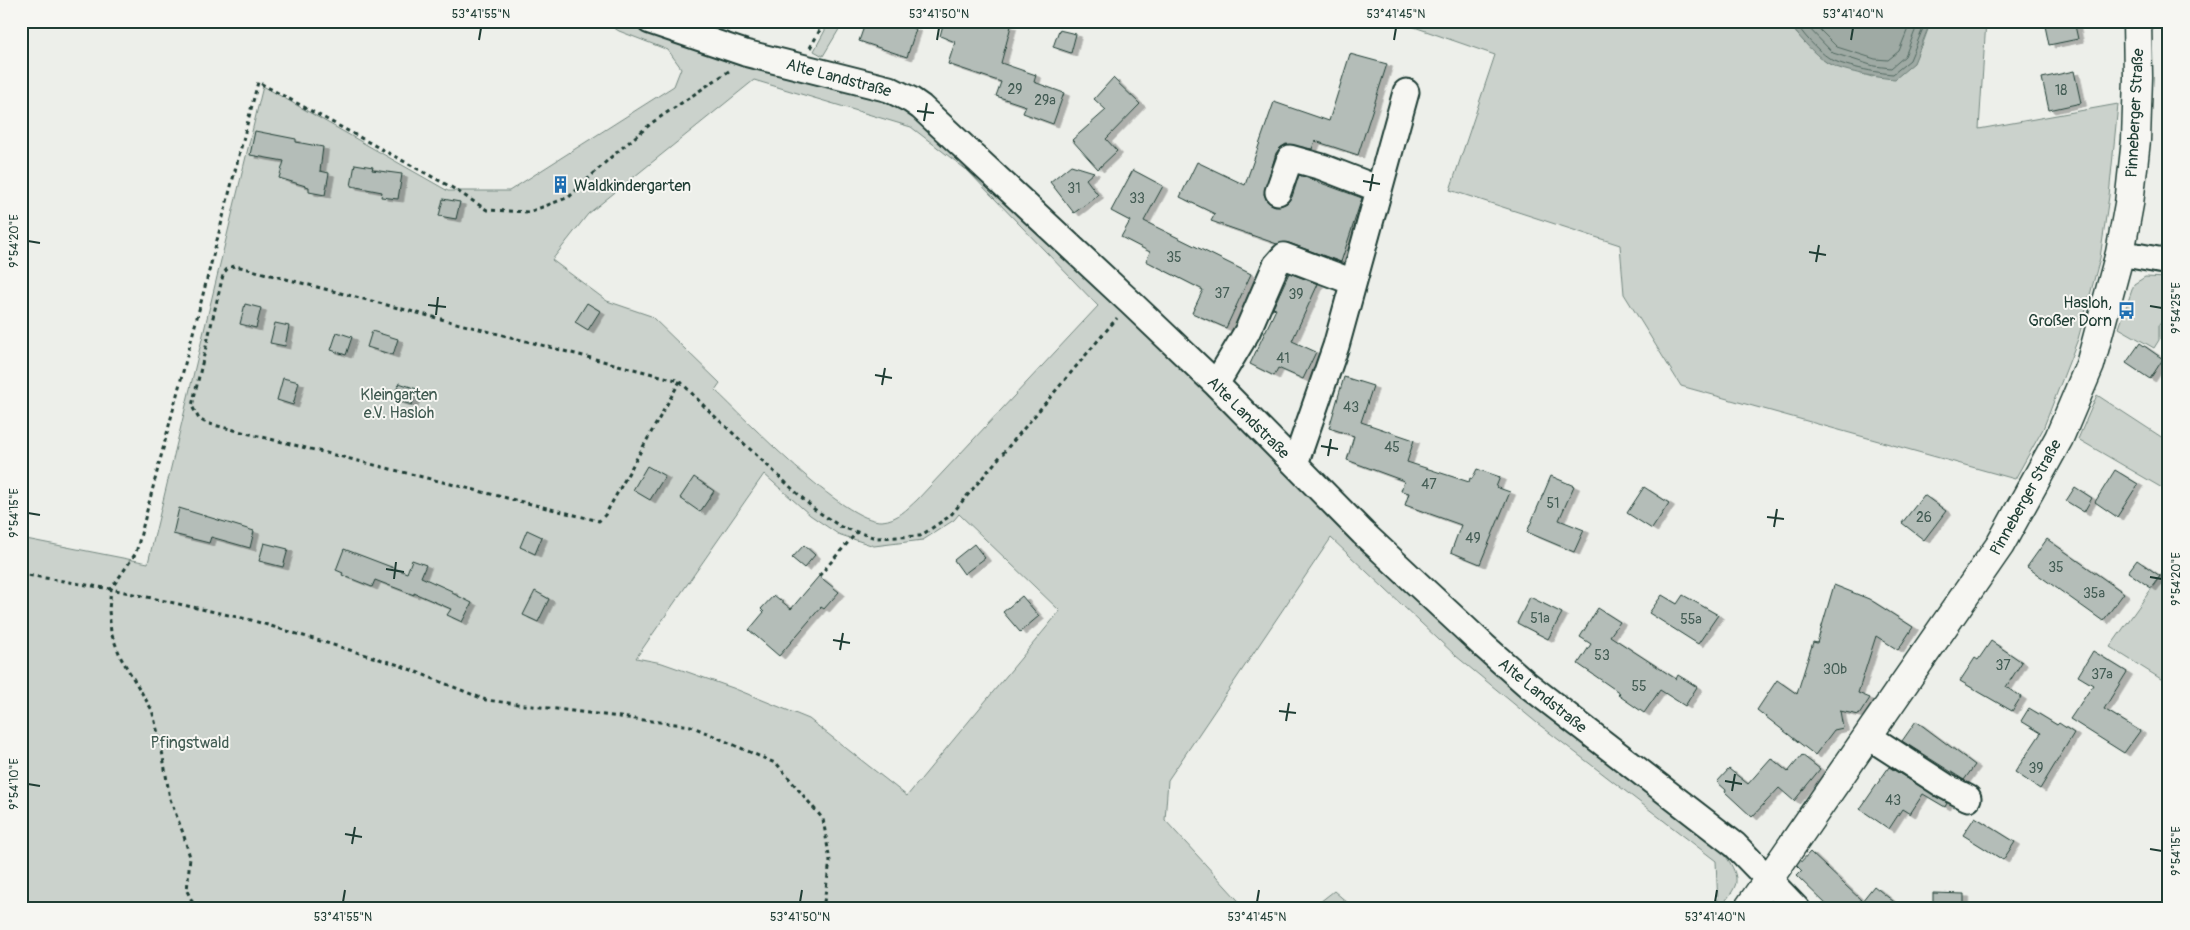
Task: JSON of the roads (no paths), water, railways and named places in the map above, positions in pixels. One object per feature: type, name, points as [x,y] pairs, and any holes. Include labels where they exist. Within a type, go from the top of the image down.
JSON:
[{"type":"main road","name":"Pinneberger Straße","points":[[1748,909],[2000,545],[2059,438],[2090,365],[2120,253],[2129,204],[2136,140],[2137,21]]},
{"type":"street","name":"Alte Landstraße","points":[[650,21],[745,53],[889,89],[911,100],[934,117],[1216,384],[1363,533],[1484,646],[1533,688],[1733,844],[1797,909]]},
{"type":"street","points":[[1295,464],[1336,346],[1406,92]]},
{"type":"street","points":[[1278,192],[1290,158],[1322,167],[1379,188]]},
{"type":"street","points":[[2120,253],[2169,262]]},
{"type":"street","points":[[1216,384],[1247,332],[1276,265],[1284,256],[1353,282]]},
{"type":"street","points":[[1868,736],[1945,786],[1968,798]]},
{"type":"water","points":[[1789,21],[1931,21],[1914,63],[1895,79],[1849,71],[1826,62],[1805,43]]},
{"type":"place","name":"Waldkindergarten","points":[[560,185]]},
{"type":"place","name":"Hasloh, Großer Dorn","points":[[2126,311]]},
{"type":"park label","name":"Kleingarten e.V. Hasloh","points":[[399,403]]},
{"type":"park label","name":"Pfingstwald","points":[[190,742]]}]
